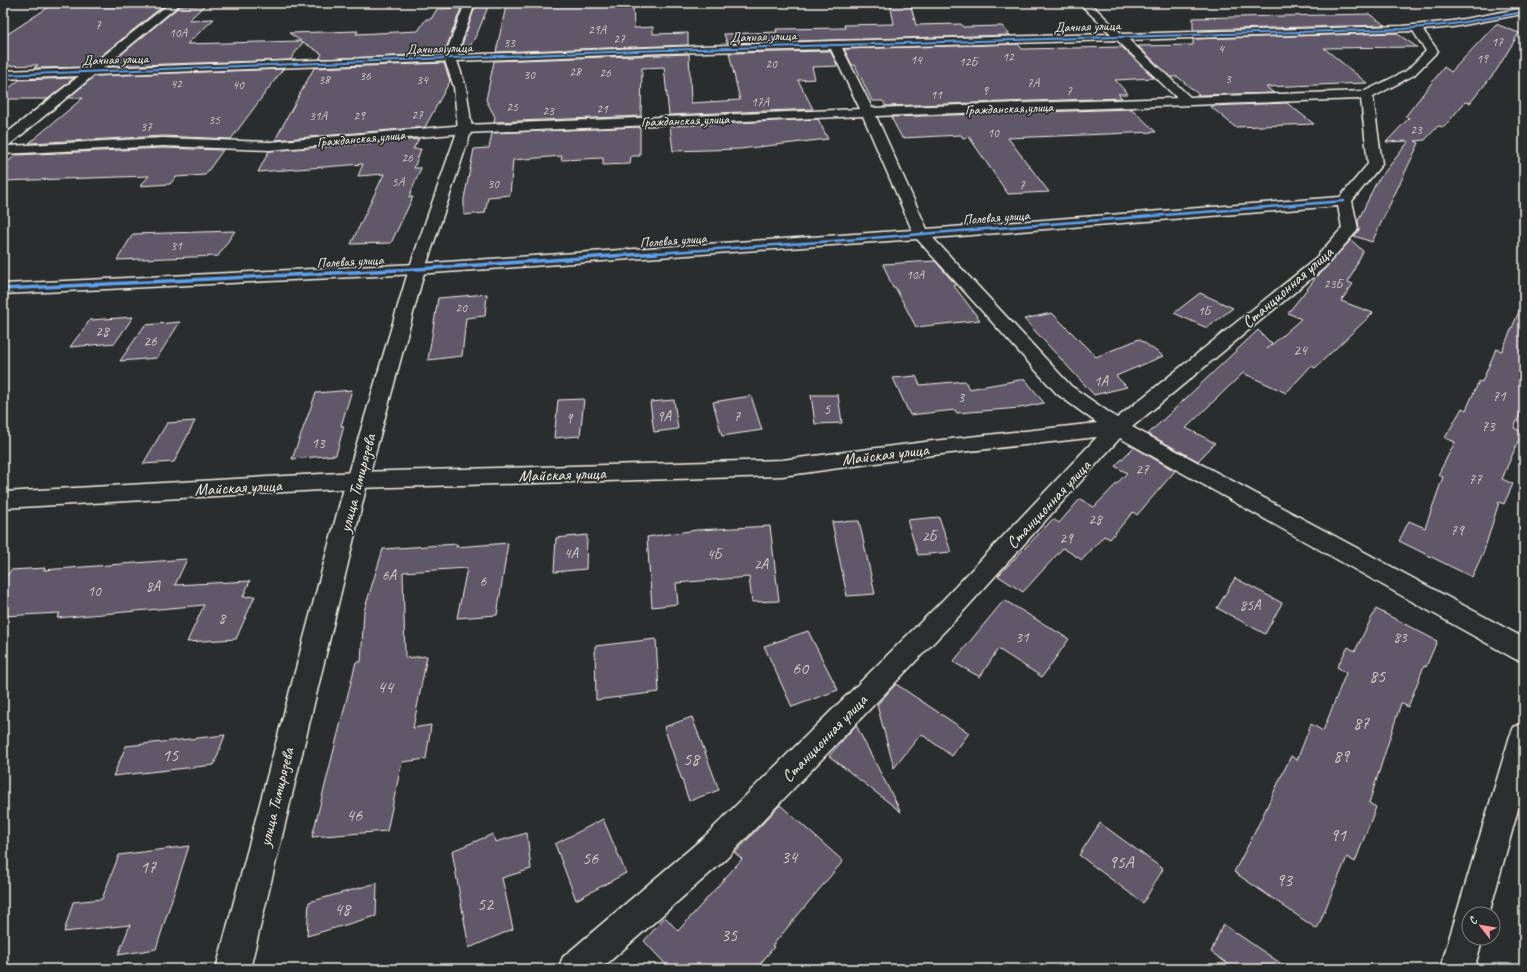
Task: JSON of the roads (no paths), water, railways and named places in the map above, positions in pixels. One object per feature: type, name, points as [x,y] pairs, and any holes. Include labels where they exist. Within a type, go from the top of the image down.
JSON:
[{"type":"street","points":[[3,143],[176,3]]},
{"type":"street","points":[[450,58],[470,3]]},
{"type":"street","points":[[1084,3],[1188,102]]},
{"type":"street","points":[[1507,3],[1523,11]]},
{"type":"street","name":"Дачная улица","points":[[3,75],[834,44],[1416,28],[1453,24],[1523,11]]},
{"type":"street","points":[[1344,201],[1375,164],[1367,95],[1410,73],[1432,51],[1416,28]]},
{"type":"street","points":[[834,44],[868,112],[921,234],[1064,390],[1118,428],[1524,651]]},
{"type":"street","name":"улица Тимирязева","points":[[233,969],[357,480],[417,269],[465,129],[460,87],[450,58]]},
{"type":"street","name":"Гражданская улица","points":[[3,150],[163,142],[270,146],[465,129],[868,112],[1367,95]]},
{"type":"street","name":"Полевая улица","points":[[3,289],[417,269],[921,234],[1344,201]]},
{"type":"street","name":"Станционная улица","points":[[575,969],[715,848],[951,608],[1118,428],[1319,264],[1350,229],[1344,201]]},
{"type":"street","name":"Майская улица","points":[[3,500],[357,480],[782,468],[933,448],[1118,428]]},
{"type":"street","points":[[1475,906],[1524,736]]},
{"type":"street","points":[[1457,969],[1464,946]]}]
